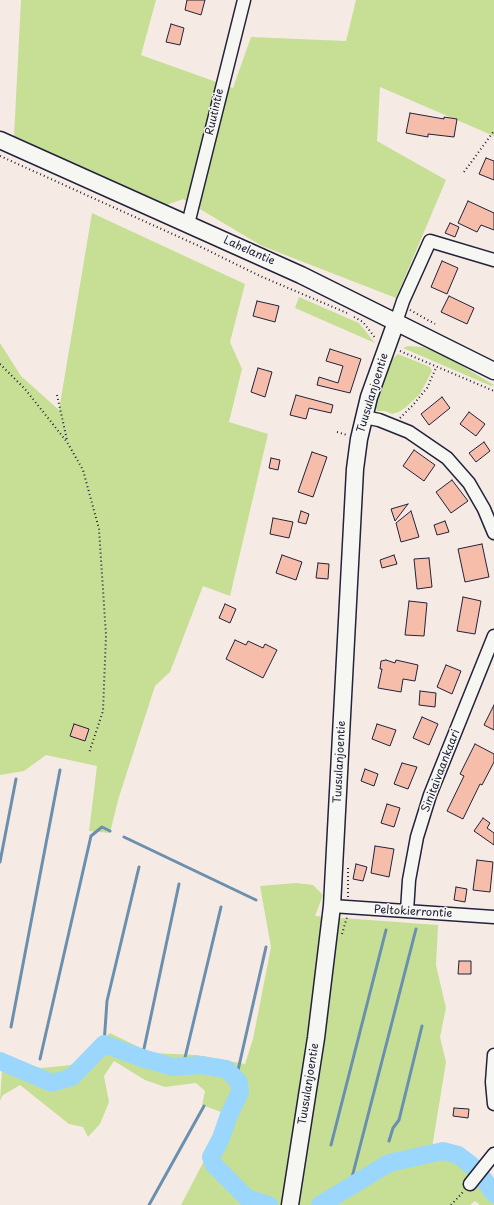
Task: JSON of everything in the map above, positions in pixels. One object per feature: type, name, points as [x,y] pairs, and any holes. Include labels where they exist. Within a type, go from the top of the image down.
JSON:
[{"type":"street","name":"Ruutintie","points":[[188,224],[244,0]]},
{"type":"street","name":"Lahelantie","points":[[0,140],[334,290],[494,371]]},
{"type":"street","points":[[396,322],[403,301],[430,241],[494,260]]},
{"type":"street","name":"Tuusulanjoentie","points":[[291,1200],[316,1038],[332,906],[355,468],[364,417],[396,322]]},
{"type":"street","points":[[364,417],[379,420],[409,432],[447,458],[472,489],[484,509],[494,533]]},
{"type":"street","name":"Sinitaivaankaari","points":[[407,911],[409,880],[417,837],[430,795],[494,636]]},
{"type":"street","name":"Peltokierrontie","points":[[332,906],[494,917]]},
{"type":"street","points":[[494,1055],[492,1082],[494,1104]]},
{"type":"street","points":[[470,1184],[486,1167],[494,1154]]},
{"type":"path","points":[[464,172],[494,131]]},
{"type":"path","points":[[0,156],[199,246],[260,276],[352,316],[363,322],[373,337],[387,345],[436,368],[494,391]]},
{"type":"path","points":[[0,364],[25,390],[67,442],[84,470],[99,529],[106,635],[103,711],[89,753]]},
{"type":"path","points":[[57,395],[67,442]]},
{"type":"path","points":[[337,432],[350,436]]},
{"type":"path","points":[[451,1205],[470,1184]]},
{"type":"green space","points":[[21,0],[156,0],[141,55],[233,88],[251,37],[346,41],[356,0],[494,0],[494,136],[380,87],[377,141],[446,180],[396,298],[262,246],[183,199],[164,206],[14,136]]},
{"type":"green space","points":[[92,213],[245,284],[230,342],[242,369],[229,422],[268,434],[230,596],[203,586],[170,672],[155,686],[118,800],[110,833],[89,831],[97,766],[46,755],[24,771],[0,775],[0,343],[21,376],[59,410]]},
{"type":"green space","points":[[299,297],[359,323],[375,343],[295,308]]},
{"type":"green space","points":[[408,346],[422,347],[442,354],[494,385],[491,386],[403,348]]},
{"type":"green space","points":[[398,354],[430,367],[432,371],[420,394],[406,407],[399,412],[392,414],[385,411],[377,411],[373,403],[392,359]]},
{"type":"green space","points":[[296,883],[313,885],[323,895],[315,916],[438,925],[436,965],[446,1008],[440,1037],[446,1062],[432,1148],[458,1156],[471,1167],[494,1191],[494,1205],[480,1205],[475,1201],[470,1205],[181,1205],[206,1157],[224,1113],[202,1105],[205,1091],[196,1083],[165,1087],[145,1080],[114,1061],[104,1076],[109,1102],[100,1124],[88,1137],[83,1127],[69,1124],[20,1085],[3,1095],[0,1101],[2,1070],[0,1069],[0,1054],[23,1065],[42,1068],[71,1065],[110,1033],[151,1053],[197,1055],[245,1064],[253,1039],[271,947],[260,886]]},
{"type":"building","points":[[187,0],[205,0],[201,15],[185,10]]},
{"type":"building","points":[[171,24],[184,28],[180,45],[166,42]]},
{"type":"building","points":[[410,113],[444,119],[444,117],[457,119],[454,137],[428,134],[428,137],[406,133]]},
{"type":"building","points":[[486,158],[494,161],[494,180],[479,174]]},
{"type":"building","points":[[468,201],[494,213],[494,230],[481,225],[477,232],[458,223]]},
{"type":"building","points":[[450,223],[459,227],[455,237],[445,233]]},
{"type":"building","points":[[442,261],[458,268],[447,294],[431,287]]},
{"type":"building","points":[[449,296],[474,308],[467,324],[441,312]]},
{"type":"building","points":[[257,301],[279,306],[275,322],[253,316]]},
{"type":"building","points":[[330,349],[361,359],[350,393],[317,385],[319,377],[338,383],[343,366],[326,361]]},
{"type":"building","points":[[258,368],[272,372],[265,397],[251,392]]},
{"type":"building","points":[[296,395],[333,405],[331,413],[309,408],[306,419],[290,415]]},
{"type":"building","points":[[442,397],[450,408],[429,425],[421,414]]},
{"type":"building","points":[[469,412],[485,424],[476,436],[460,424]]},
{"type":"building","points":[[484,442],[490,451],[476,462],[469,453]]},
{"type":"building","points":[[414,450],[435,465],[424,481],[403,466]]},
{"type":"building","points":[[312,452],[327,457],[313,497],[298,492]]},
{"type":"building","points":[[271,458],[280,460],[278,470],[269,468]]},
{"type":"building","points":[[452,480],[468,501],[451,513],[436,492]]},
{"type":"building","points":[[408,504],[395,521],[391,509]]},
{"type":"building","points":[[301,511],[309,514],[306,524],[298,522]]},
{"type":"building","points":[[411,511],[419,537],[401,542],[396,523]]},
{"type":"building","points":[[273,518],[293,522],[289,538],[270,534]]},
{"type":"building","points":[[445,521],[449,532],[437,535],[434,525]]},
{"type":"building","points":[[482,544],[489,577],[465,582],[458,549]]},
{"type":"building","points":[[282,555],[302,562],[296,580],[276,573]]},
{"type":"building","points":[[394,555],[397,564],[382,568],[380,560]]},
{"type":"building","points":[[429,558],[432,587],[417,589],[414,559]]},
{"type":"building","points":[[318,563],[329,564],[328,579],[316,578]]},
{"type":"building","points":[[463,597],[481,601],[475,634],[457,631]]},
{"type":"building","points":[[409,601],[427,603],[424,636],[405,635]]},
{"type":"building","points":[[225,604],[236,609],[230,623],[219,618]]},
{"type":"building","points":[[235,640],[246,645],[248,641],[263,648],[265,644],[277,650],[263,678],[226,659]]},
{"type":"building","points":[[386,660],[395,663],[396,660],[418,665],[415,681],[403,679],[401,692],[378,688],[382,669],[380,669],[381,661]]},
{"type":"building","points":[[446,665],[461,671],[452,694],[437,687]]},
{"type":"building","points":[[420,691],[436,693],[435,707],[419,705]]},
{"type":"building","points":[[494,705],[494,730],[484,725]]},
{"type":"building","points":[[422,717],[438,724],[429,745],[413,738]]},
{"type":"building","points":[[74,724],[89,729],[85,741],[70,736]]},
{"type":"building","points":[[377,724],[396,730],[390,746],[372,739]]},
{"type":"building","points":[[475,744],[494,754],[494,762],[482,785],[480,784],[463,819],[447,811],[464,776],[460,774]]},
{"type":"building","points":[[402,763],[417,767],[408,789],[394,784]]},
{"type":"building","points":[[365,769],[378,774],[374,786],[361,781]]},
{"type":"building","points":[[387,804],[400,808],[394,827],[381,823]]},
{"type":"building","points":[[483,818],[490,823],[487,828],[494,833],[494,845],[474,831]]},
{"type":"building","points":[[375,846],[394,849],[389,877],[371,873]]},
{"type":"building","points":[[477,860],[493,862],[490,892],[473,890]]},
{"type":"building","points":[[356,864],[367,867],[363,881],[353,879]]},
{"type":"building","points":[[456,887],[467,889],[465,902],[454,900]]},
{"type":"building","points":[[459,961],[471,961],[471,974],[458,974]]},
{"type":"building","points":[[454,1108],[469,1109],[468,1118],[453,1116]]},
{"type":"waterway","points":[[11,1027],[60,770]]},
{"type":"waterway","points":[[0,862],[16,779]]},
{"type":"waterway","points":[[40,1059],[91,836],[102,827],[110,831]]},
{"type":"waterway","points":[[124,837],[256,900]]},
{"type":"waterway","points":[[104,1044],[107,1001],[139,867]]},
{"type":"waterway","points":[[142,1058],[179,884]]},
{"type":"waterway","points":[[183,1066],[221,907]]},
{"type":"waterway","points":[[349,1189],[416,929]]},
{"type":"waterway","points":[[331,1145],[386,930]]},
{"type":"waterway","points":[[236,1079],[266,947]]},
{"type":"waterway","points":[[389,1141],[393,1128],[399,1120],[422,1026]]},
{"type":"waterway","points":[[0,1061],[52,1083],[72,1077],[104,1044],[142,1058],[173,1067],[201,1065],[226,1069],[239,1082],[240,1092],[229,1115],[221,1138],[211,1157],[214,1165],[247,1198],[269,1205]]},
{"type":"waterway","points":[[149,1205],[204,1106]]},
{"type":"waterway","points":[[320,1205],[389,1163],[443,1151],[458,1155],[471,1165],[494,1194]]}]
